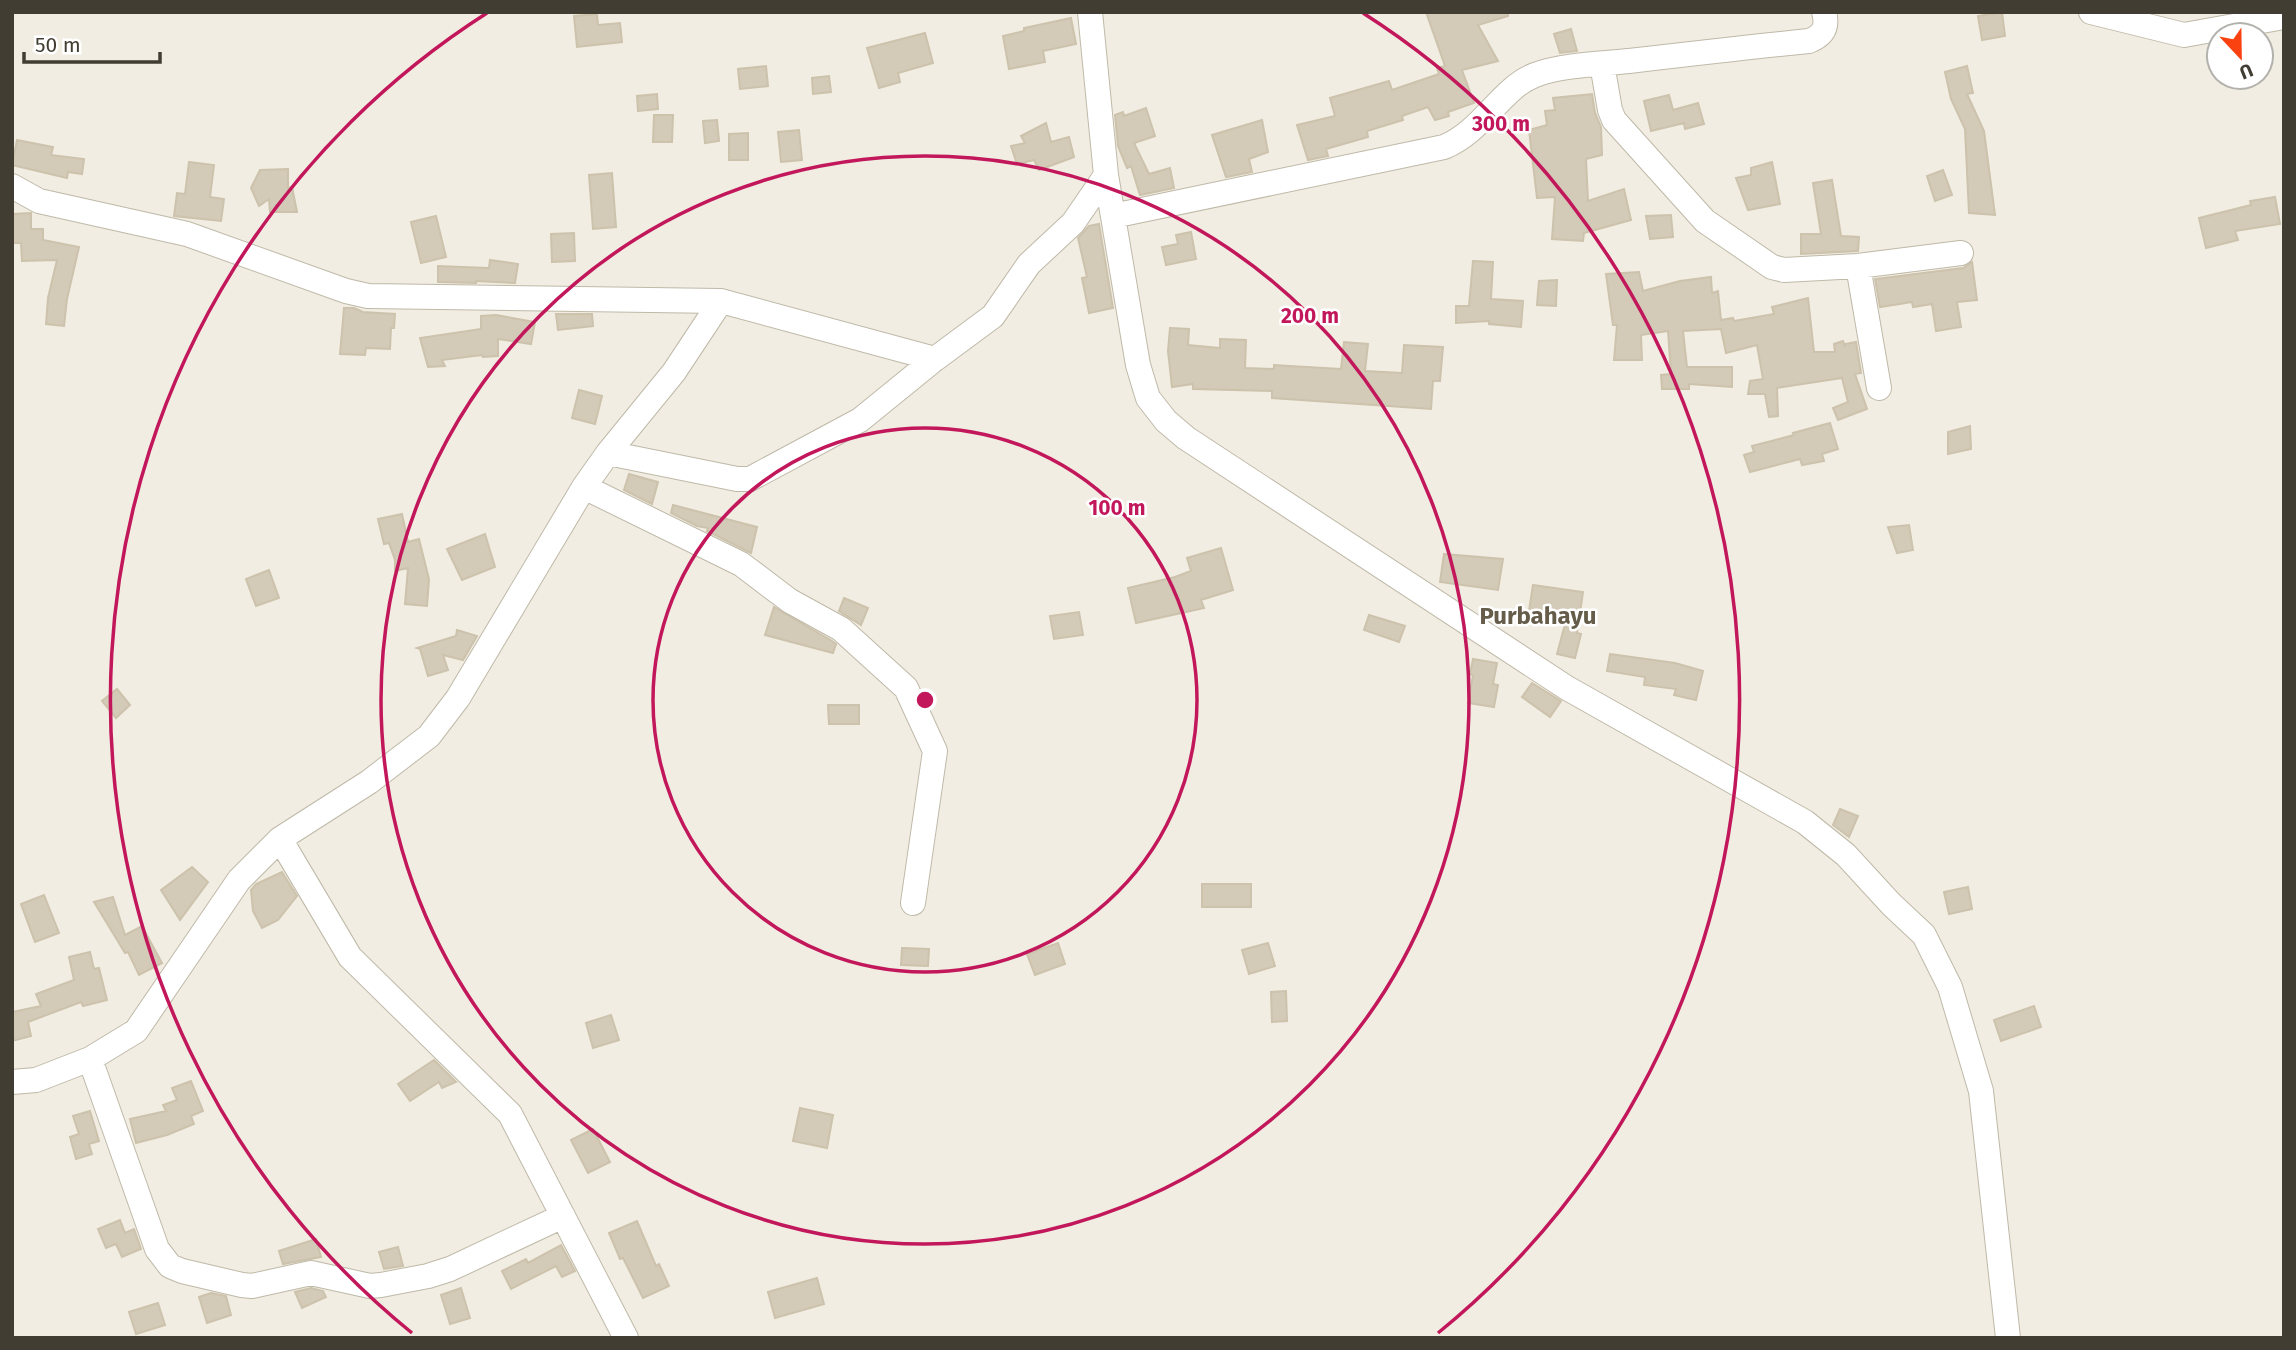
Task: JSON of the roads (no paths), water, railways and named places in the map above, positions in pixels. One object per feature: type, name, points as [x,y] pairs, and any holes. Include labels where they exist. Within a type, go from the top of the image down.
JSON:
[{"type":"street","points":[[1090,12],[1106,175],[1138,365],[1147,398],[1166,421],[1186,438],[1567,688],[1805,822],[1846,855],[1924,935],[1950,987],[1981,1091],[2008,1338]]},
{"type":"street","points":[[1113,216],[1444,147],[1459,141],[1470,132],[1528,78],[1548,71],[1809,41],[1819,37],[1825,30],[1824,12]]},
{"type":"street","points":[[2091,12],[2184,35],[2284,18]]},
{"type":"street","points":[[1602,64],[1614,120],[1705,221],[1766,265],[1778,269],[1858,266],[1961,253]]},
{"type":"street","points":[[608,453],[737,479],[750,479],[860,420],[993,316],[1029,264],[1073,223],[1106,175]]},
{"type":"street","points":[[12,186],[39,201],[187,234],[346,291],[368,296],[721,301],[935,359]]},
{"type":"street","points":[[1858,266],[1879,388]]},
{"type":"street","points":[[12,1082],[36,1080],[90,1059],[136,1031],[239,880],[279,839],[369,782],[429,736],[458,698],[584,487],[674,372],[721,301]]},
{"type":"street","points":[[584,487],[741,564],[790,601],[841,629],[906,688],[935,751],[913,903]]},
{"type":"street","points":[[279,839],[350,957],[510,1114],[626,1338]]},
{"type":"street","points":[[90,1059],[157,1249],[170,1266],[182,1271],[252,1286],[311,1273],[370,1286],[381,1285],[450,1269],[563,1216]]},
{"type":"district","name":"Purbahayu","points":[[1538,616]]}]
